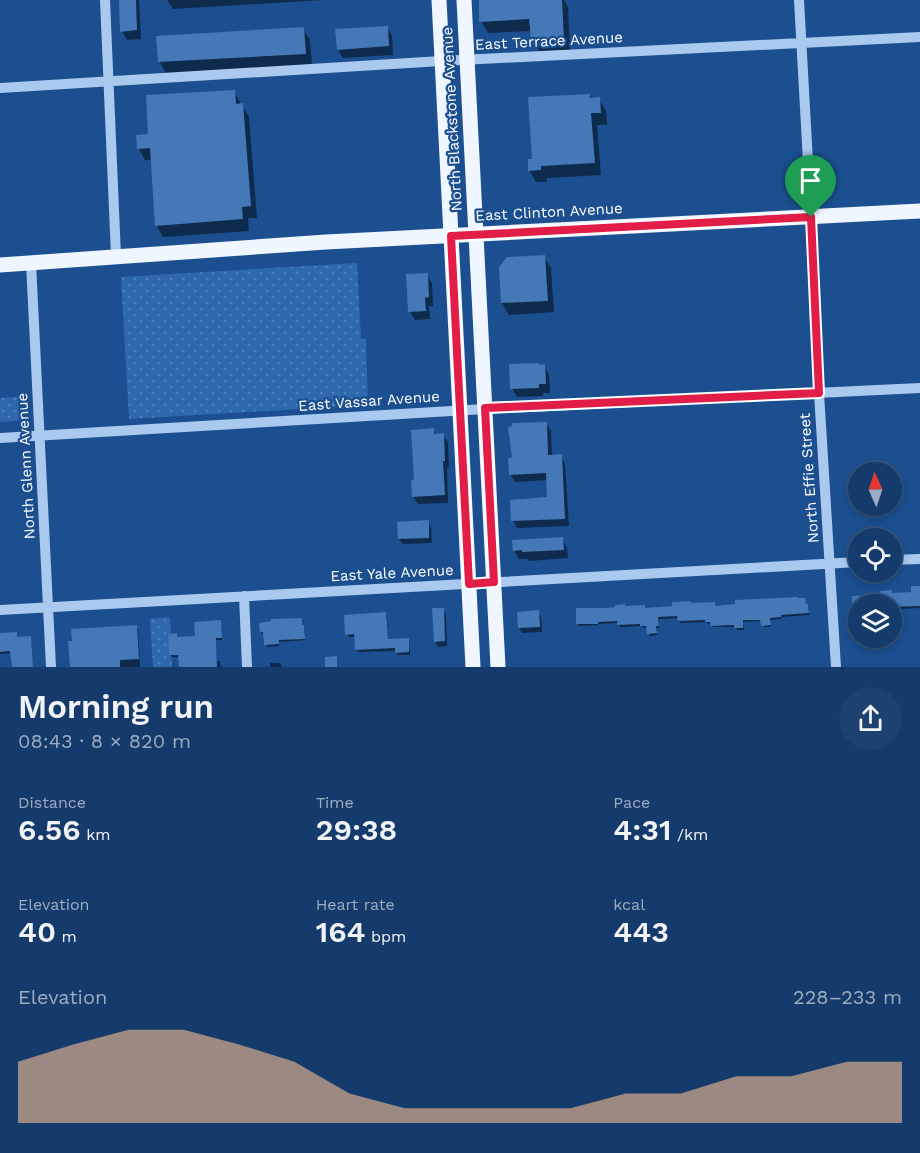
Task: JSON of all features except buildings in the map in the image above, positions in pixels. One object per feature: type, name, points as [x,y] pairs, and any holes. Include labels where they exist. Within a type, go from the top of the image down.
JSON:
[{"type":"main road","name":"North Blackstone Avenue","points":[[439,0],[473,667]]},
{"type":"main road","name":"North Blackstone Avenue","points":[[464,0],[498,667]]},
{"type":"main road","name":"East Clinton Avenue","points":[[0,265],[476,234],[920,211]]},
{"type":"street","points":[[105,0],[116,256]]},
{"type":"street","name":"North Effie Street","points":[[799,0],[836,667]]},
{"type":"street","name":"East Terrace Avenue","points":[[0,88],[441,61],[920,37]]},
{"type":"street","name":"North Glenn Avenue","points":[[31,263],[51,667]]},
{"type":"street","name":"East Vassar Avenue","points":[[0,438],[485,408],[920,388]]},
{"type":"street","points":[[902,560],[920,559]]},
{"type":"street","name":"East Yale Avenue","points":[[0,610],[848,563]]},
{"type":"street","points":[[244,596],[247,667]]},
{"type":"shaded area","points":[[357,263],[361,339],[366,339],[368,405],[129,419],[121,277]]},
{"type":"shaded area","points":[[25,396],[26,420],[0,422],[0,398]]},
{"type":"shaded area","points":[[170,617],[172,667],[153,667],[150,619]]},
{"type":"route","points":[[811,217],[819,393],[485,408],[494,582],[469,584],[451,236],[811,217]]}]
